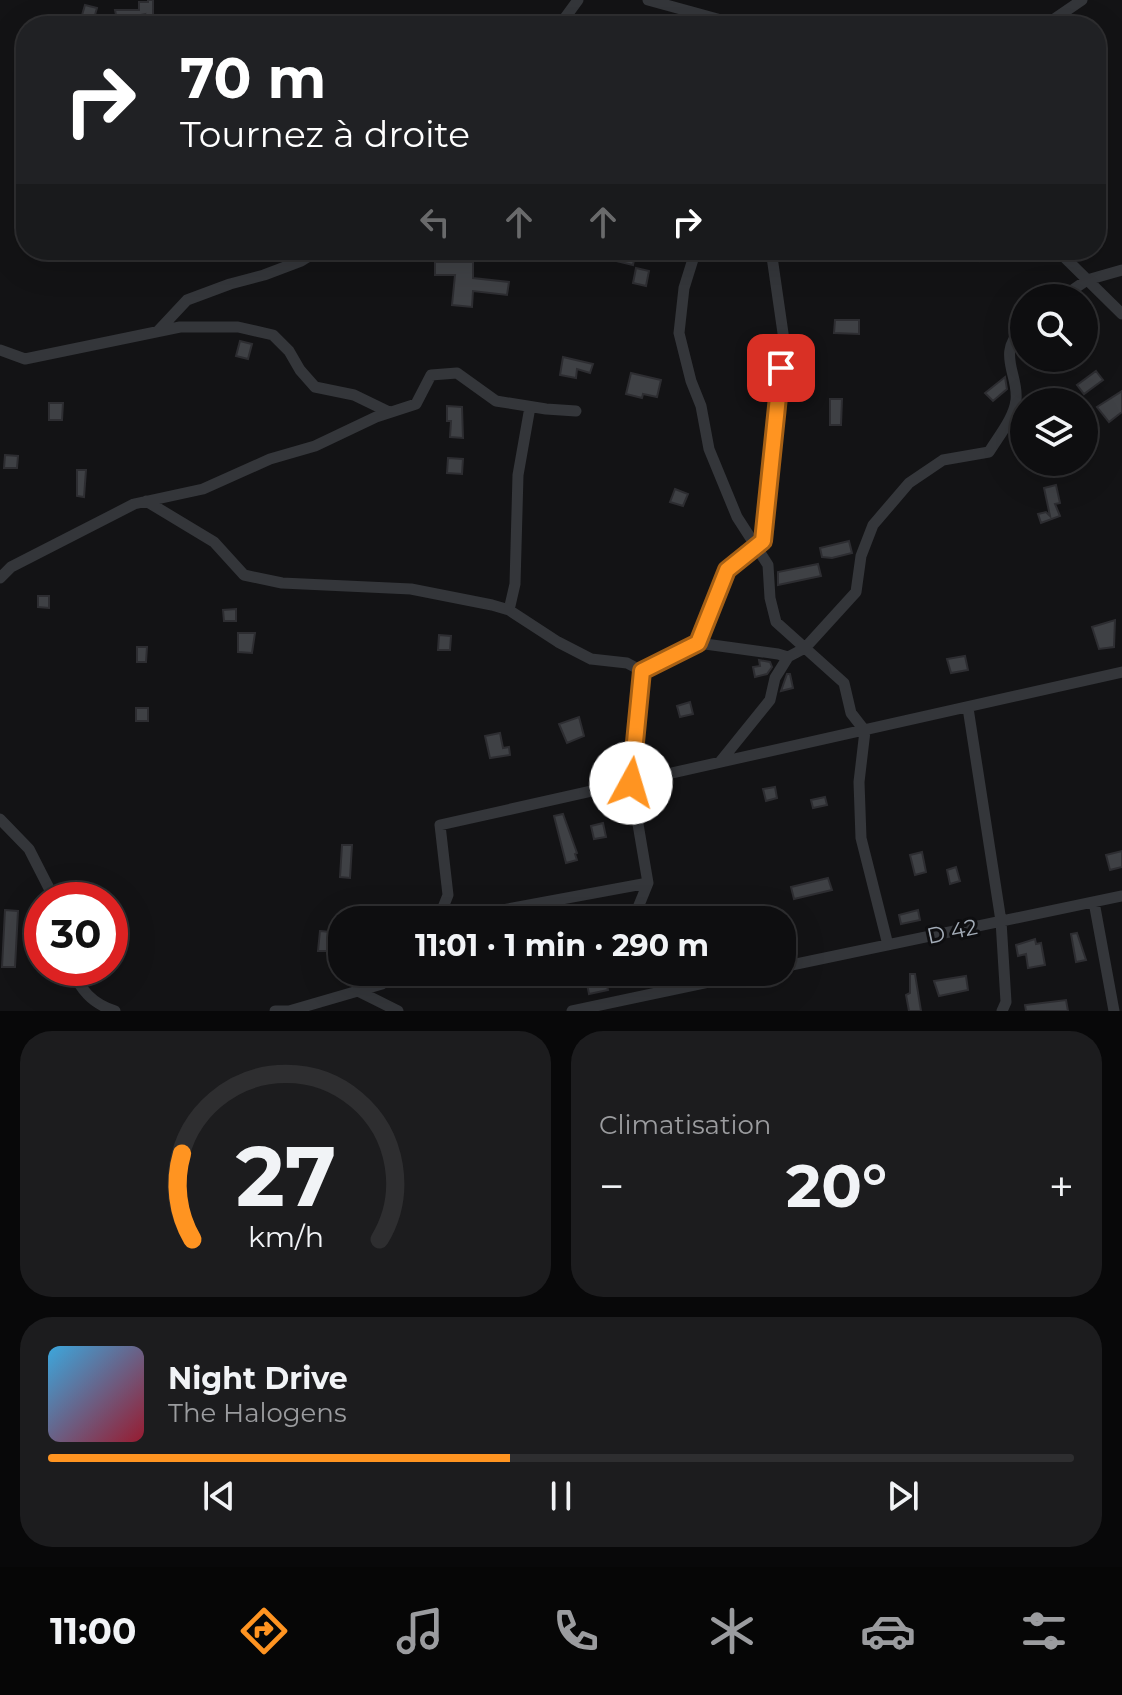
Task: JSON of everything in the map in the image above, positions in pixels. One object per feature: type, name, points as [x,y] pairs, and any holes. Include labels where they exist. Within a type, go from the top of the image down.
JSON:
[{"type":"street","points":[[648,0],[706,16]]},
{"type":"street","points":[[1059,16],[1082,0]]},
{"type":"street","points":[[158,331],[187,300],[303,260]]},
{"type":"street","points":[[693,260],[684,288],[679,333],[701,406],[709,449],[737,517],[768,565],[770,598],[776,622],[844,683],[851,713],[865,731],[859,782],[861,838],[888,945]]},
{"type":"street","points":[[698,643],[727,570],[763,541],[784,340],[772,260]]},
{"type":"street","points":[[1067,260],[1122,314]]},
{"type":"street","points":[[1081,284],[1122,270]]},
{"type":"street","points":[[0,350],[25,359],[180,327],[238,327],[273,335],[315,387],[354,395],[389,412]]},
{"type":"street","points":[[719,763],[770,700],[775,678],[788,657],[805,648],[856,592],[861,556],[873,525],[909,483],[943,460],[989,452],[1016,400],[1010,372]]},
{"type":"street","points":[[0,578],[11,567],[134,504],[203,489],[270,459],[315,446],[389,412],[416,404],[431,375],[457,373],[496,401],[576,411]]},
{"type":"street","points":[[509,610],[515,584],[518,475],[530,407]]},
{"type":"street","points":[[146,501],[214,542],[244,575],[282,583],[411,589],[509,610],[591,659],[627,663],[642,671]]},
{"type":"street","points":[[642,671],[698,643],[788,657]]},
{"type":"street","points":[[639,906],[648,883],[631,783],[642,671]]},
{"type":"street","points":[[444,906],[448,895],[440,825],[1122,672]]},
{"type":"street","points":[[968,708],[1001,921],[1006,1002],[1002,1011]]},
{"type":"street","points":[[0,819],[29,849],[46,882]]},
{"type":"street","points":[[524,906],[648,883]]},
{"type":"street","name":"D 42","points":[[796,964],[1122,896]]},
{"type":"street","points":[[1094,902],[1114,1011]]},
{"type":"street","points":[[78,986],[105,1008],[115,1011]]},
{"type":"street","points":[[275,1011],[289,1011],[375,986]]},
{"type":"street","points":[[661,986],[663,991]]},
{"type":"street","points":[[572,1011],[687,986]]},
{"type":"street","points":[[358,991],[398,1011]]},
{"type":"building","points":[[153,0],[153,15],[158,16],[116,16],[115,10],[139,10],[139,2]]},
{"type":"building","points":[[85,5],[97,8],[95,16],[82,16]]},
{"type":"building","points":[[612,260],[634,260],[633,265]]},
{"type":"building","points":[[435,262],[473,262],[473,278],[509,282],[507,295],[473,291],[472,307],[452,305],[455,275],[435,275]]},
{"type":"building","points":[[636,268],[649,271],[646,286],[633,283]]},
{"type":"building","points":[[835,320],[859,320],[859,334],[834,333]]},
{"type":"building","points":[[240,341],[252,344],[248,359],[236,356]]},
{"type":"building","points":[[563,357],[593,364],[590,373],[577,369],[576,378],[560,375]]},
{"type":"building","points":[[1095,372],[1103,380],[1092,388],[1079,388],[1077,385]]},
{"type":"building","points":[[631,373],[661,380],[657,397],[643,394],[642,398],[626,394]]},
{"type":"building","points":[[1005,377],[1007,389],[993,401],[985,393]]},
{"type":"building","points":[[1122,391],[1122,412],[1109,422],[1098,406]]},
{"type":"building","points":[[830,399],[842,399],[841,425],[830,425]]},
{"type":"building","points":[[49,403],[63,403],[62,420],[49,420]]},
{"type":"building","points":[[447,406],[462,407],[463,438],[450,437],[451,421],[447,421]]},
{"type":"building","points":[[5,455],[18,456],[17,468],[4,468]]},
{"type":"building","points":[[448,458],[463,459],[462,474],[447,473]]},
{"type":"building","points":[[77,470],[86,470],[84,497],[77,496]]},
{"type":"building","points":[[1056,485],[1060,503],[1055,504],[1060,516],[1041,523],[1038,514],[1046,512],[1050,516],[1044,488]]},
{"type":"building","points":[[675,489],[688,494],[683,506],[670,502]]},
{"type":"building","points":[[849,541],[852,553],[822,557],[820,548]]},
{"type":"building","points":[[818,564],[821,576],[778,585],[778,572]]},
{"type":"building","points":[[38,596],[49,596],[49,608],[38,607]]},
{"type":"building","points":[[236,609],[236,621],[224,621],[223,610]]},
{"type":"building","points":[[1115,620],[1114,647],[1099,649],[1092,627]]},
{"type":"building","points":[[238,633],[255,633],[252,653],[238,652]]},
{"type":"building","points":[[439,635],[451,636],[450,650],[438,650]]},
{"type":"building","points":[[137,647],[147,647],[146,662],[137,662]]},
{"type":"building","points":[[965,656],[968,670],[951,673],[947,659]]},
{"type":"building","points":[[759,660],[770,662],[772,667],[767,674],[755,677],[753,667],[760,666]]},
{"type":"building","points":[[787,674],[790,674],[793,688],[781,691]]},
{"type":"building","points":[[690,702],[693,714],[680,717],[677,706]]},
{"type":"building","points":[[136,708],[148,708],[148,721],[136,721]]},
{"type":"building","points":[[579,717],[584,736],[567,743],[559,724]]},
{"type":"building","points":[[500,733],[503,748],[509,747],[510,755],[490,758],[485,736]]},
{"type":"building","points":[[775,787],[777,798],[766,801],[763,789]]},
{"type":"building","points":[[825,797],[827,805],[813,808],[811,800]]},
{"type":"building","points":[[563,814],[577,853],[577,860],[566,863],[554,816]]},
{"type":"building","points":[[603,823],[606,837],[594,839],[591,826]]},
{"type":"building","points":[[342,845],[352,845],[350,878],[340,877]]},
{"type":"building","points":[[1122,851],[1122,867],[1110,870],[1106,855]]},
{"type":"building","points":[[922,852],[926,872],[915,875],[910,855]]},
{"type":"building","points":[[956,867],[960,881],[950,884],[947,870]]},
{"type":"building","points":[[828,878],[832,890],[794,899],[791,887]]},
{"type":"building","points":[[5,910],[18,911],[15,967],[2,967]]},
{"type":"building","points":[[918,910],[920,920],[901,924],[899,915]]},
{"type":"building","points":[[320,931],[328,932],[328,951],[318,951]]},
{"type":"building","points":[[1077,933],[1086,960],[1076,962],[1071,934]]},
{"type":"building","points":[[1035,939],[1036,944],[1041,943],[1045,965],[1028,968],[1026,954],[1018,956],[1016,945]]},
{"type":"building","points":[[910,974],[915,974],[921,1011],[909,1011],[906,995],[910,993]]},
{"type":"building","points":[[966,976],[968,990],[939,996],[934,981]]},
{"type":"building","points":[[587,986],[607,986],[608,990],[589,994]]},
{"type":"building","points":[[1066,1000],[1068,1011],[1026,1011],[1025,1005]]},
{"type":"route","points":[[631,783],[642,671],[698,643],[727,570],[763,541],[781,368]]}]
